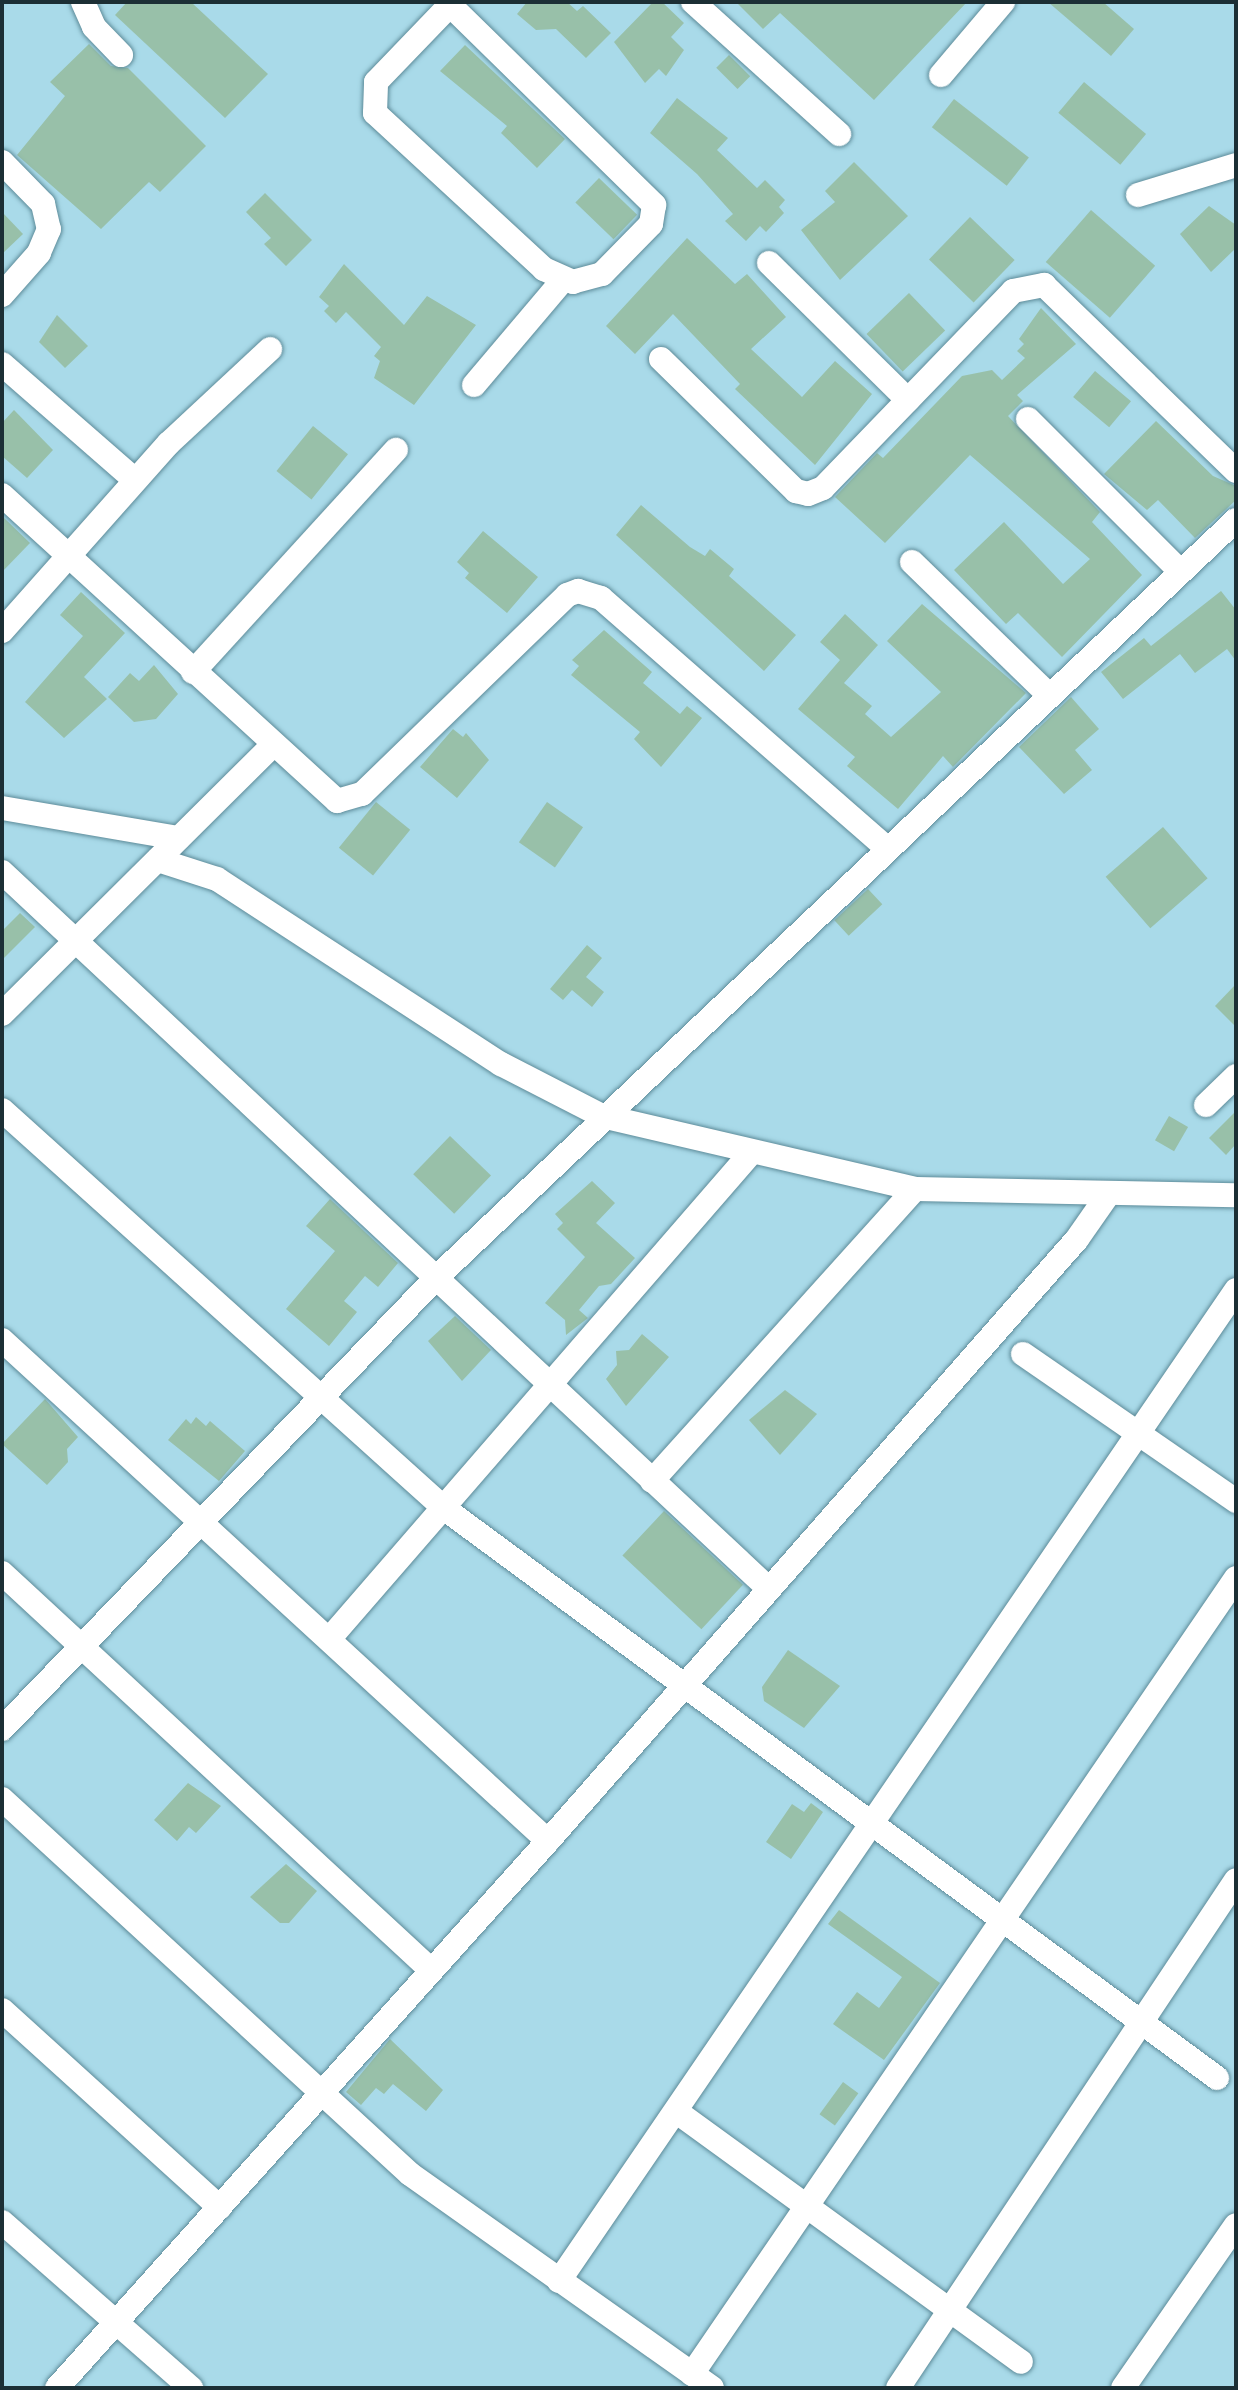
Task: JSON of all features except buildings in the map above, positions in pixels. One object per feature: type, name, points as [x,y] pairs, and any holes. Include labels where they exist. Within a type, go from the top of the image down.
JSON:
[{"type":"street","points":[[83,2],[94,27],[121,55]]},
{"type":"street","points":[[693,2],[839,134]]},
{"type":"street","points":[[941,75],[1003,2]]},
{"type":"street","points":[[451,4],[654,205],[651,224],[610,268],[583,281],[563,280],[544,269],[372,106],[376,82],[451,4]]},
{"type":"street","points":[[2,162],[43,204],[49,229],[39,253],[2,295]]},
{"type":"street","points":[[1138,195],[1236,165]]},
{"type":"street","points":[[769,263],[908,400]]},
{"type":"street","points":[[474,385],[563,280]]},
{"type":"street","points":[[661,359],[802,493],[823,488],[1013,291],[1044,285],[1236,471]]},
{"type":"street","points":[[2,631],[135,480],[270,349]]},
{"type":"street","points":[[2,364],[135,480]]},
{"type":"street","points":[[1028,419],[1181,572]]},
{"type":"street","points":[[193,672],[396,450]]},
{"type":"street","points":[[2,495],[329,797],[355,800],[567,595],[590,592],[888,849]]},
{"type":"street","points":[[2,1729],[436,1278],[602,1116],[1236,520]]},
{"type":"street","points":[[912,562],[1050,696]]},
{"type":"street","points":[[2,1014],[272,746]]},
{"type":"street","points":[[2,808],[178,838]]},
{"type":"street","points":[[158,860],[217,879],[488,1055],[602,1116],[750,1154],[915,1189],[1107,1196],[1236,1195]]},
{"type":"street","points":[[2,872],[769,1589]]},
{"type":"street","points":[[1206,1105],[1236,1076]]},
{"type":"street","points":[[2,1110],[319,1401],[445,1509],[871,1827],[1217,2078]]},
{"type":"street","points":[[331,1637],[551,1388],[750,1154]]},
{"type":"street","points":[[652,1481],[915,1189]]},
{"type":"street","points":[[57,2388],[548,1841],[1077,1239],[1107,1196]]},
{"type":"street","points":[[559,2281],[1236,1290]]},
{"type":"street","points":[[2,1340],[331,1637],[548,1841]]},
{"type":"street","points":[[1023,1354],[1236,1501]]},
{"type":"street","points":[[2,1573],[431,1970]]},
{"type":"street","points":[[2,1799],[410,2174],[702,2381],[808,2209],[1236,1578]]},
{"type":"street","points":[[898,2388],[1236,1880]]},
{"type":"street","points":[[2,2010],[220,2208]]},
{"type":"street","points":[[677,2112],[1021,2362]]},
{"type":"street","points":[[2,2222],[191,2388]]},
{"type":"street","points":[[1123,2388],[1236,2225]]}]
